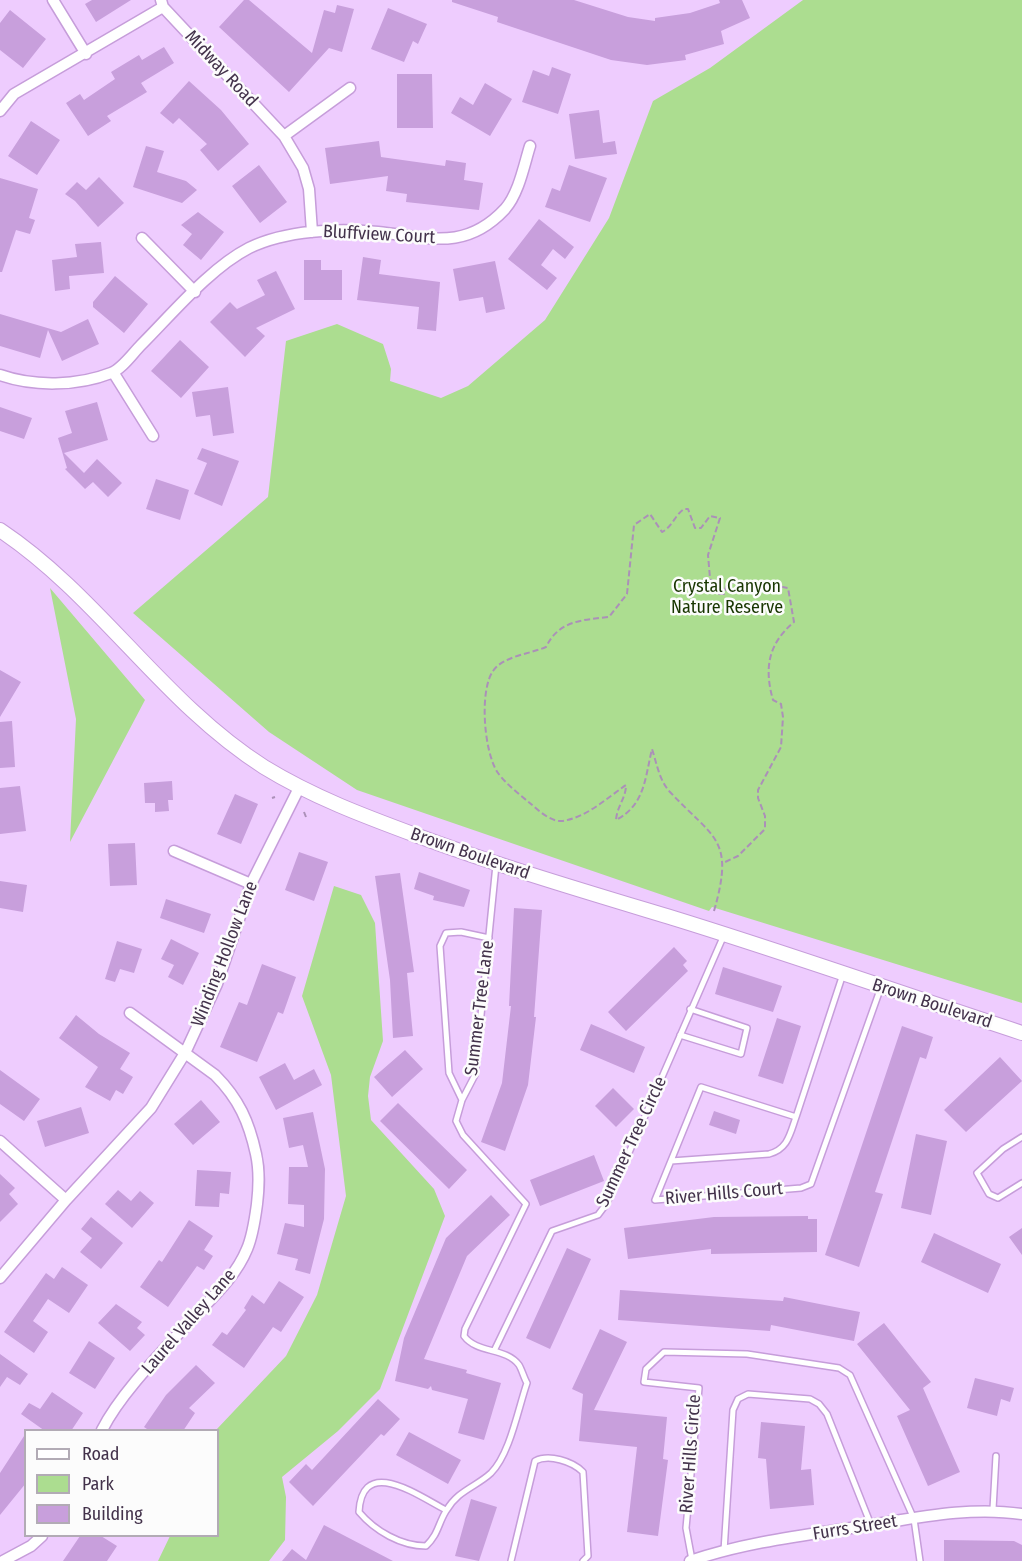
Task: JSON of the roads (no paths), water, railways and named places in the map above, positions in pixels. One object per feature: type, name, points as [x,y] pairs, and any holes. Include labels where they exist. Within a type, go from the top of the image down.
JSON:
[{"type":"street","points":[[53,0],[86,54]]},
{"type":"street","points":[[0,111],[14,94],[86,54],[162,3]]},
{"type":"street","name":"Midway Road","points":[[162,3],[284,136],[303,168],[309,189],[312,232]]},
{"type":"street","points":[[284,136],[350,87]]},
{"type":"street","name":"Bluffview Court","points":[[113,372],[215,273],[249,248],[312,232],[377,232],[431,240],[465,235],[489,223],[506,207],[522,174],[530,146]]},
{"type":"street","points":[[142,238],[195,292]]},
{"type":"street","points":[[0,375],[41,384],[113,372],[153,436]]},
{"type":"street","name":"Brown Boulevard","points":[[0,530],[67,583],[196,714],[238,750],[299,788],[359,814],[496,865],[725,934],[1022,1033]]},
{"type":"street","name":"Winding Hollow Lane","points":[[0,1278],[66,1200],[151,1108],[185,1053],[217,984],[251,884],[299,788]]},
{"type":"street","points":[[174,851],[251,884]]},
{"type":"street","name":"Laurel Valley Lane","points":[[103,1429],[133,1388],[222,1289],[247,1249],[254,1223],[260,1178],[249,1123],[227,1087],[130,1013]]},
{"type":"street","points":[[0,1141],[66,1200]]},
{"type":"street","name":"Furrs Street","points":[[691,1561],[724,1551],[871,1525],[993,1509],[1022,1514]]},
{"type":"street","points":[[3,1561],[31,1546],[41,1537]]},
{"type":"lane","name":"Summer Tree Lane","points":[[446,1510],[397,1485],[381,1480],[369,1486],[359,1499],[359,1512],[370,1524],[410,1546],[426,1546],[436,1537],[446,1510],[464,1489],[490,1474],[501,1460],[526,1383],[519,1365],[509,1356],[470,1344],[464,1336],[465,1329],[526,1204],[463,1135],[456,1121],[462,1100],[476,1075],[496,865]]},
{"type":"lane","points":[[462,1100],[449,1073],[440,946],[446,933],[461,932],[489,938]]},
{"type":"lane","name":"Summer Tree Circle","points":[[494,1352],[552,1231],[598,1215],[607,1203],[690,1009],[725,934]]},
{"type":"lane","points":[[670,1161],[769,1154],[780,1151],[786,1144],[796,1117],[843,974]]},
{"type":"lane","name":"River Hills Court","points":[[796,1117],[700,1087],[655,1200],[801,1188],[811,1184],[881,987]]},
{"type":"lane","points":[[680,1035],[741,1054],[747,1028],[690,1009]]},
{"type":"lane","points":[[1022,1137],[1003,1149],[977,1173],[989,1194],[998,1198],[1022,1183]]},
{"type":"lane","name":"River Hills Circle","points":[[691,1561],[686,1528],[699,1388],[644,1382],[646,1370],[664,1352],[747,1354],[839,1368],[850,1375],[914,1519]]},
{"type":"lane","points":[[724,1551],[734,1410],[738,1399],[748,1394],[810,1399],[819,1404],[827,1414],[871,1525]]},
{"type":"lane","points":[[993,1509],[996,1456]]},
{"type":"lane","points":[[510,1561],[535,1461],[543,1457],[575,1464],[583,1472],[589,1543],[588,1556],[583,1561]]},
{"type":"lane","points":[[914,1519],[920,1561]]},
{"type":"park label","name":"Crystal Canyon Nature Reserve","points":[[727,597]]}]
